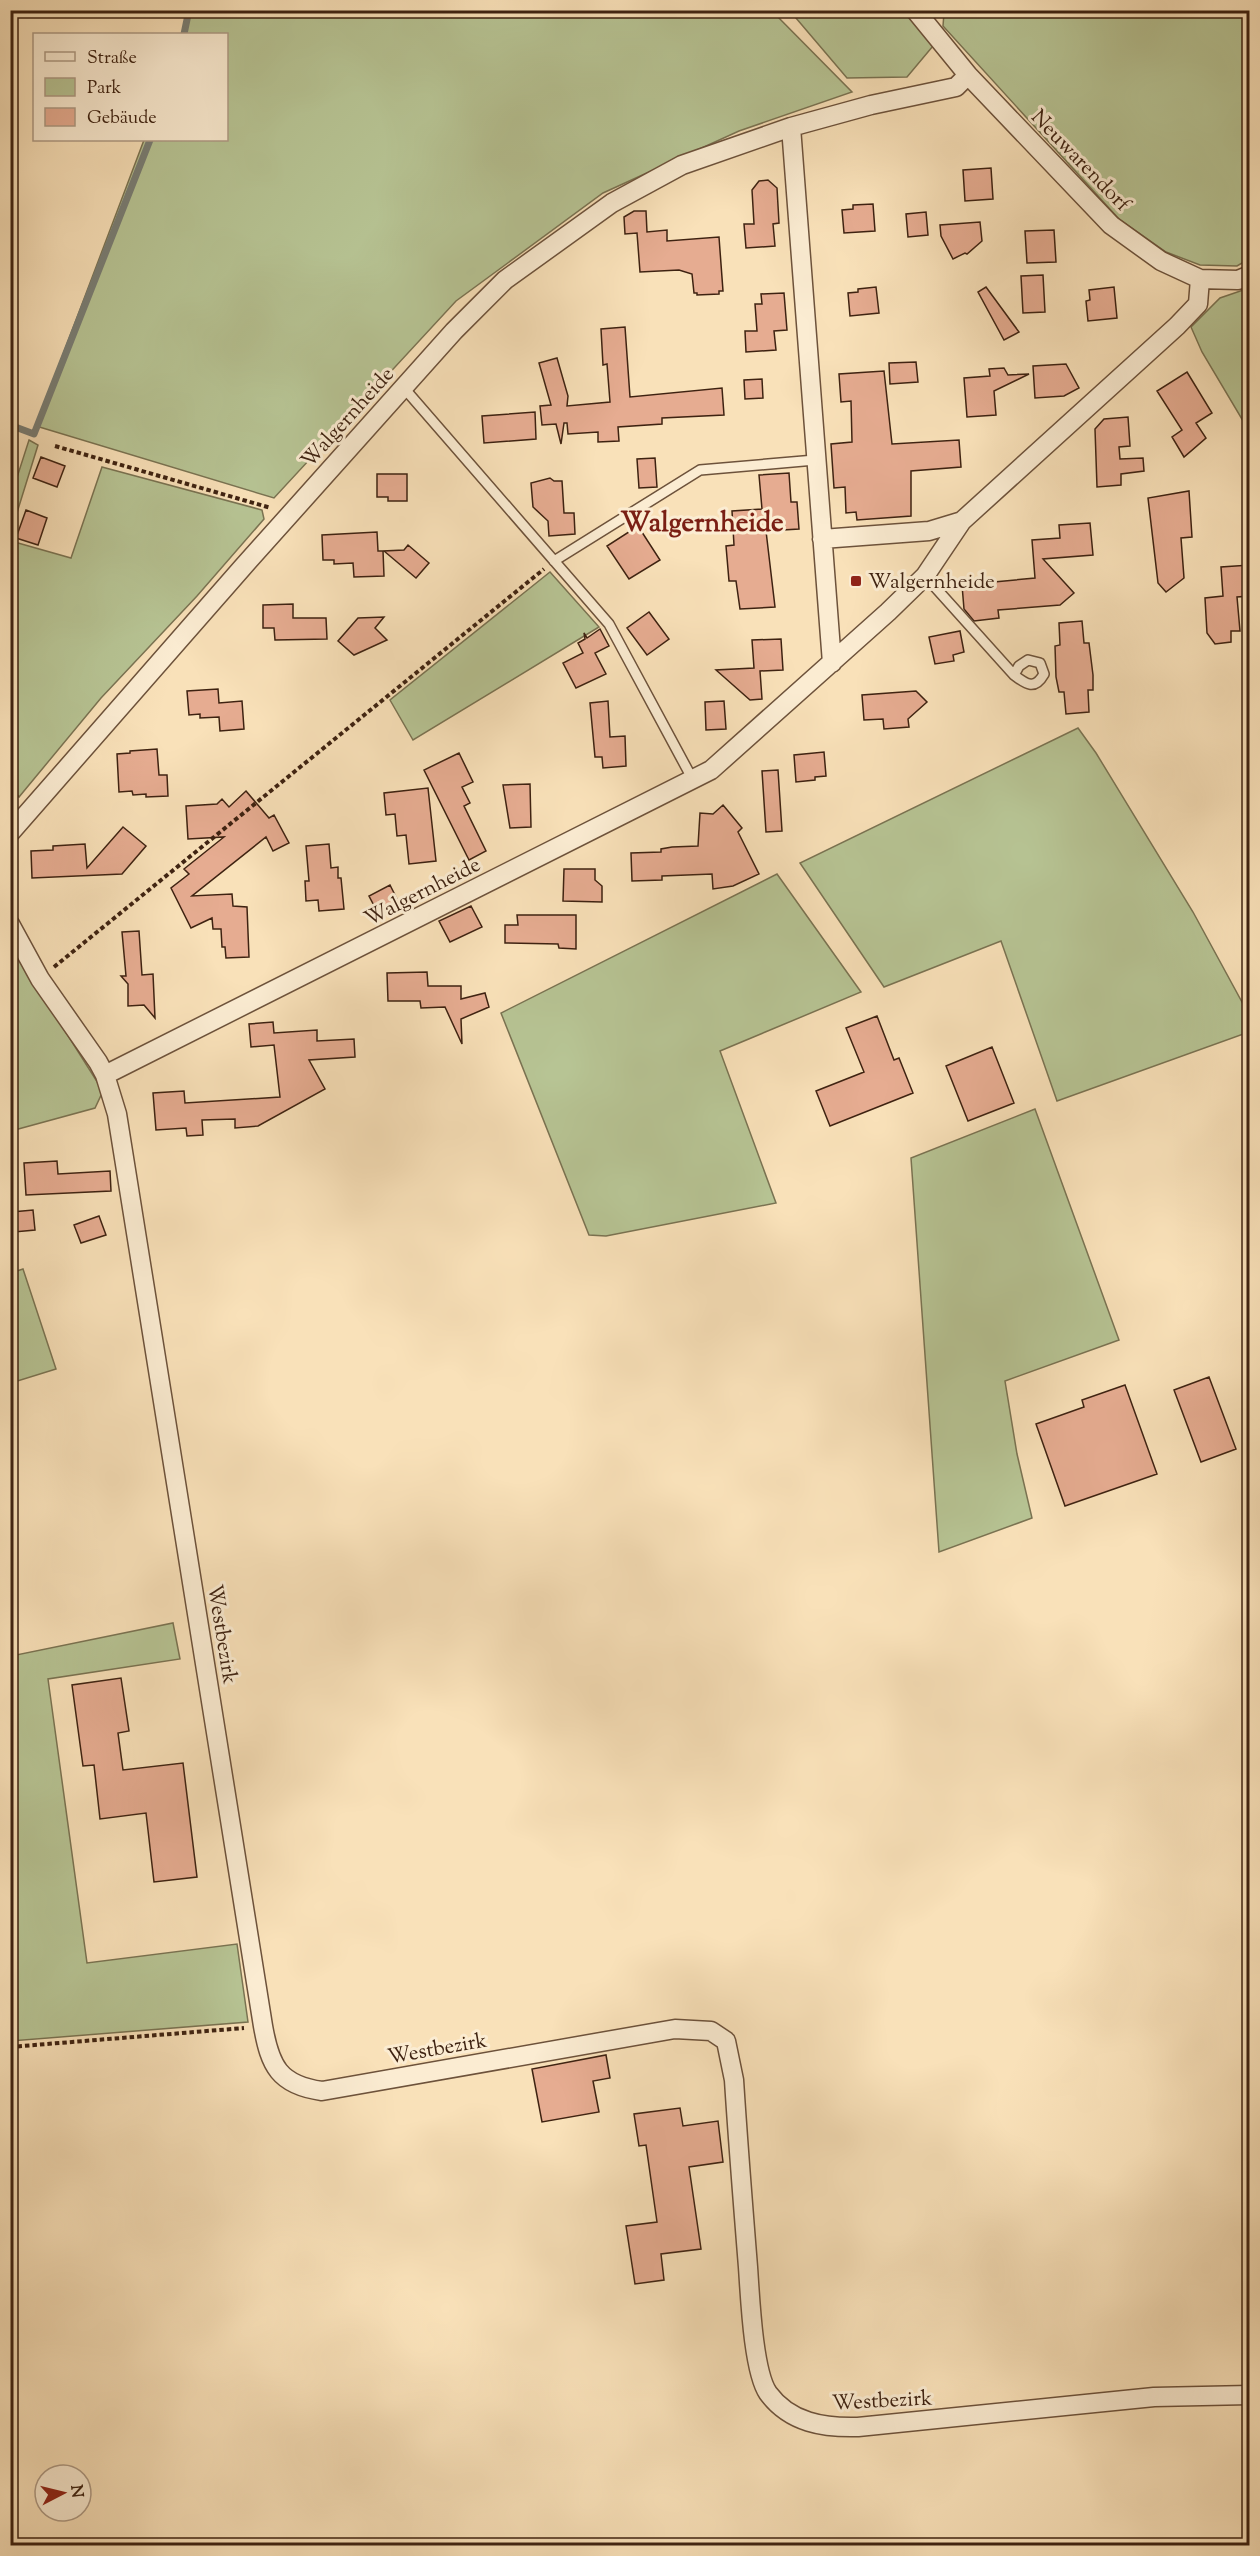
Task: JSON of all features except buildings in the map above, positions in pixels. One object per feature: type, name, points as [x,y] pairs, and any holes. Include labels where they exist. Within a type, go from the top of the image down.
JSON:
[{"type":"street","name":"Neuwarendorf","points":[[915,10],[968,75],[1111,225],[1161,261],[1200,279],[1238,280],[1250,275]]},
{"type":"street","name":"Walgernheide","points":[[10,833],[454,331],[505,280],[612,203],[682,165],[791,127],[871,105],[956,87],[968,75]]},
{"type":"street","points":[[791,127],[832,663]]},
{"type":"street","name":"Walgernheide","points":[[105,1075],[711,770],[926,576],[962,521],[1177,326],[1198,304],[1200,279]]},
{"type":"street","name":"Walgernheide","points":[[822,538],[929,531],[962,521]]},
{"type":"street","points":[[10,924],[40,979],[105,1075]]},
{"type":"street","name":"Westbezirk","points":[[105,1075],[117,1114],[263,2026],[271,2062],[283,2077],[303,2088],[322,2091],[675,2029],[711,2031],[726,2040],[734,2080],[754,2340],[767,2392],[783,2408],[799,2419],[832,2428],[858,2427],[1154,2397],[1250,2395]]},
{"type":"lane","points":[[404,388],[609,624],[693,780]]},
{"type":"lane","points":[[554,561],[700,470],[815,460]]},
{"type":"lane","points":[[926,576],[1014,675]]},
{"type":"path","points":[[56,446],[271,508],[285,521]]},
{"type":"path","points":[[40,979],[554,561]]},
{"type":"path","points":[[10,2047],[263,2026]]},
{"type":"green space","points":[[947,10],[1249,11],[1249,259],[1237,266],[1200,265],[1166,252],[1119,219],[943,26],[944,13]]},
{"type":"green space","points":[[192,11],[772,11],[852,92],[739,131],[603,193],[456,301],[274,498],[36,426],[144,141],[228,141],[228,33],[183,33]]},
{"type":"green space","points":[[790,11],[904,11],[933,46],[907,77],[847,78]]},
{"type":"green space","points":[[1249,288],[1249,431],[1202,352],[1191,327],[1220,298]]},
{"type":"green space","points":[[29,440],[38,445],[11,532],[11,496]]},
{"type":"green space","points":[[102,467],[262,510],[264,519],[197,596],[101,698],[19,797],[10,786],[11,541],[71,558]]},
{"type":"green space","points":[[550,572],[599,627],[413,740],[390,700]]},
{"type":"green space","points":[[1078,728],[1096,753],[1193,912],[1249,1015],[1249,1032],[1057,1101],[1001,941],[884,987],[800,863]]},
{"type":"green space","points":[[777,874],[861,992],[720,1051],[776,1203],[606,1236],[589,1235],[501,1013]]},
{"type":"green space","points":[[10,944],[103,1091],[95,1108],[11,1131]]},
{"type":"green space","points":[[1035,1109],[1119,1340],[1005,1381],[1017,1454],[1032,1518],[939,1552],[911,1158]]},
{"type":"green space","points":[[23,1269],[56,1369],[11,1383],[11,1273]]},
{"type":"green space","points":[[173,1623],[180,1659],[48,1679],[87,1963],[237,1944],[248,2022],[11,2041],[11,1656]]},
{"type":"waterway","points":[[184,33],[189,10]]},
{"type":"waterway","points":[[10,425],[34,434],[150,141]]},
{"type":"place","name":"Walgernheide","points":[[856,581]]},
{"type":"district","name":"Walgernheide","points":[[702,522]]}]
